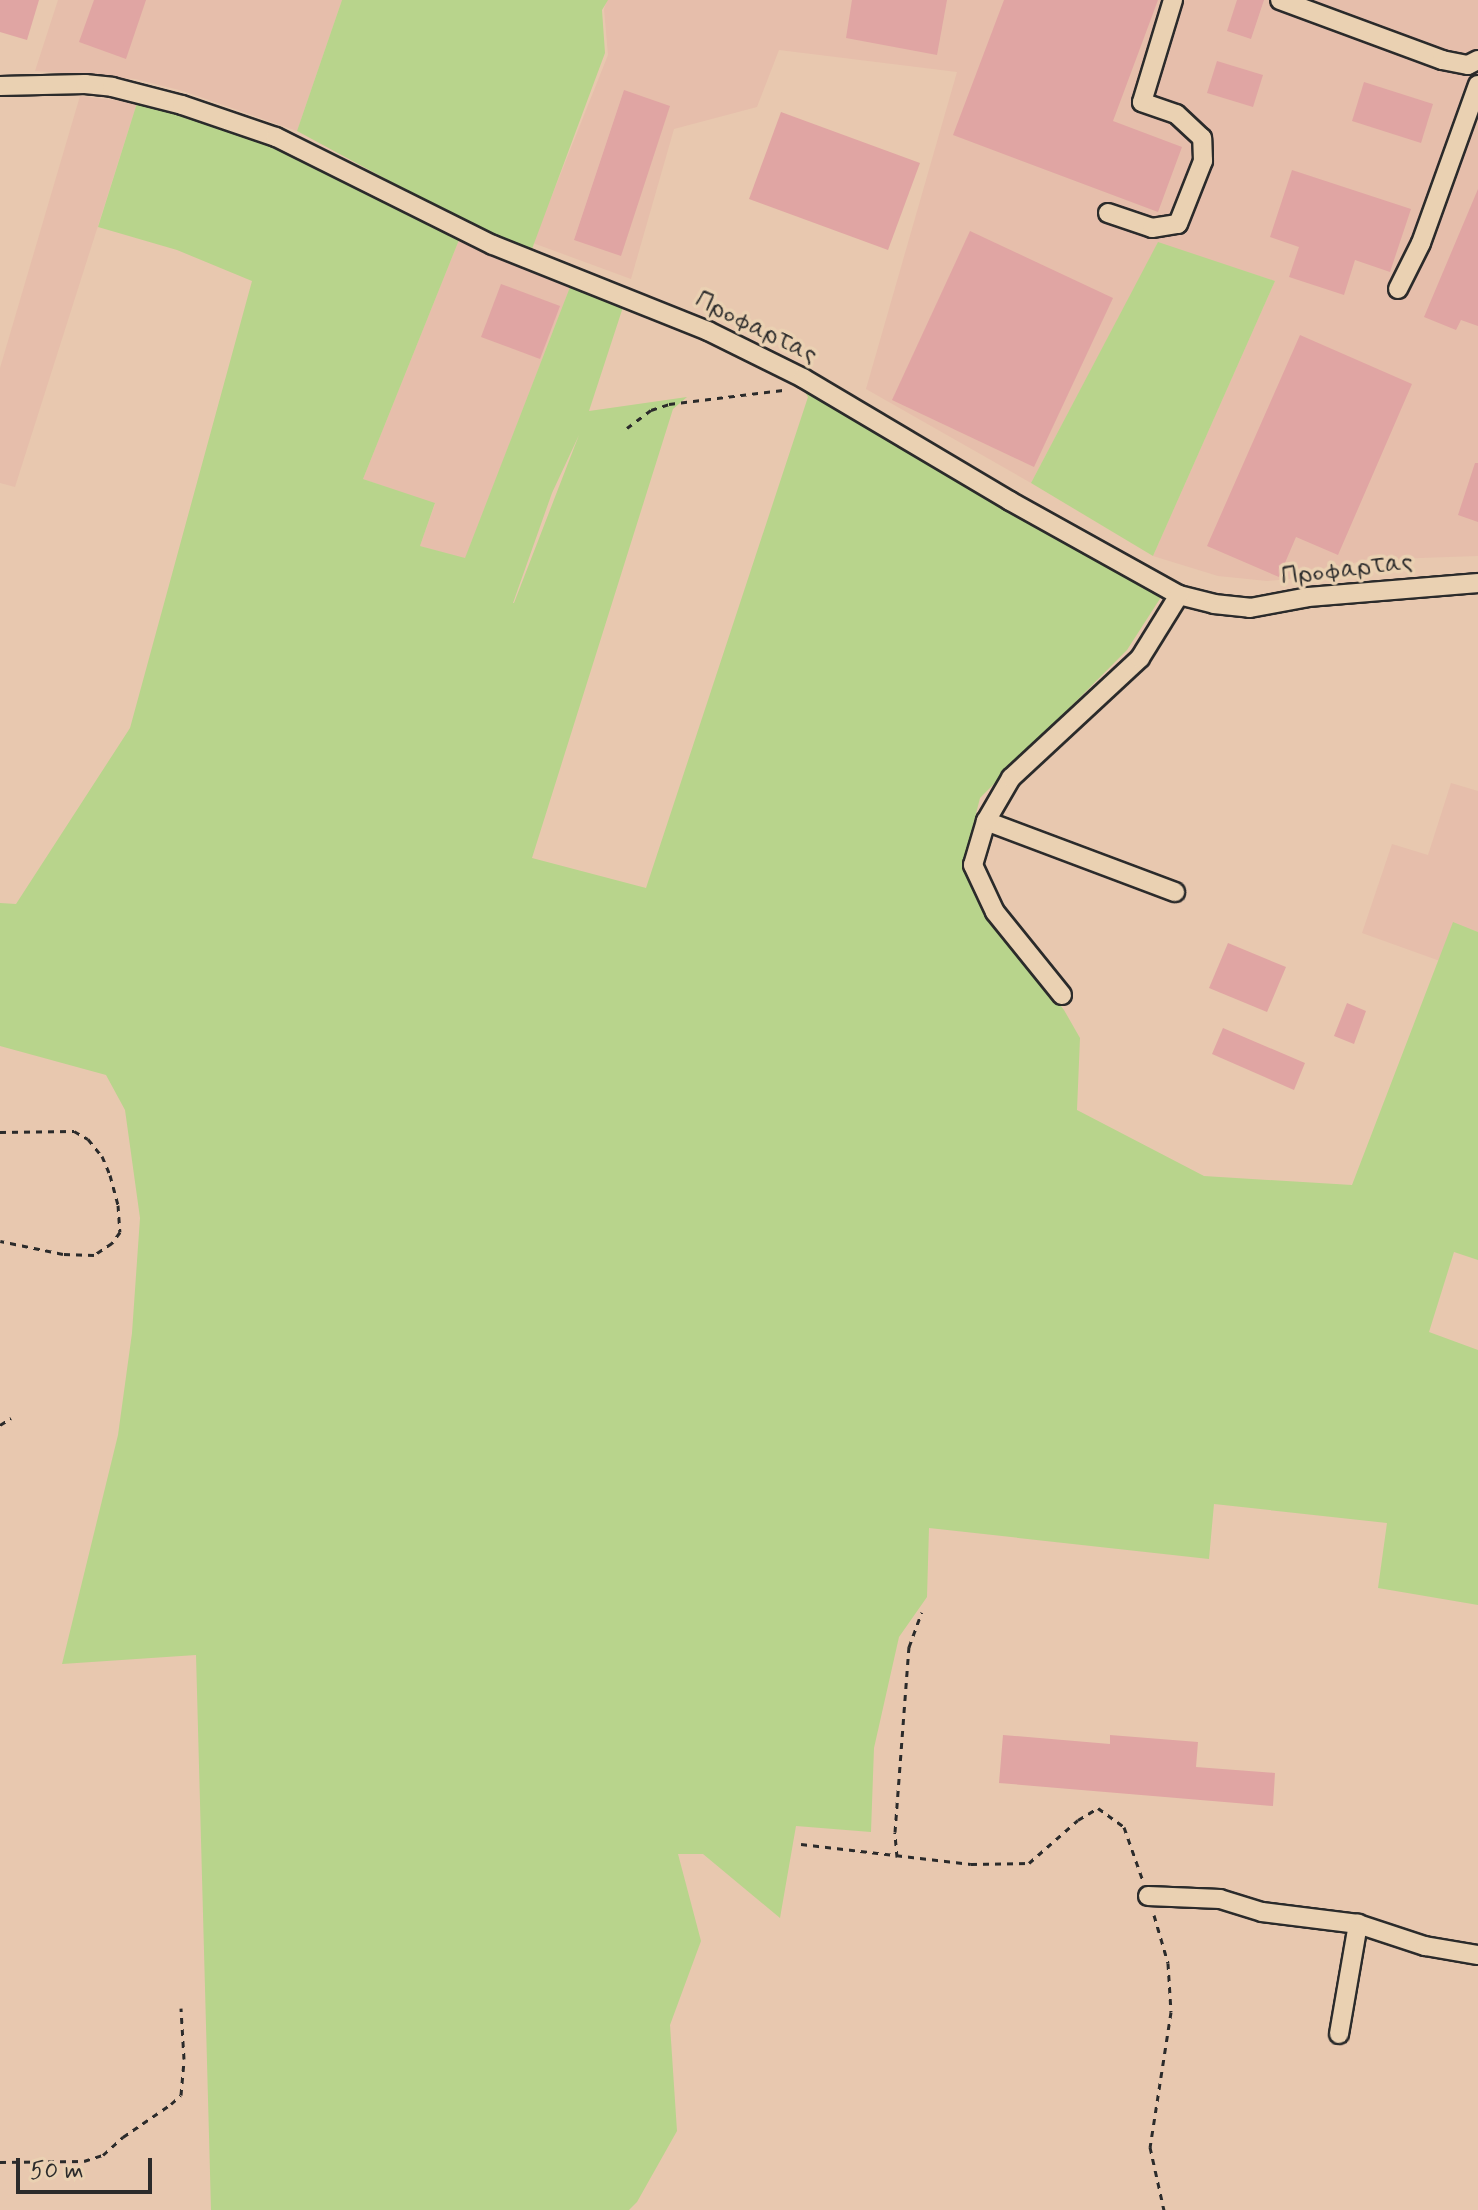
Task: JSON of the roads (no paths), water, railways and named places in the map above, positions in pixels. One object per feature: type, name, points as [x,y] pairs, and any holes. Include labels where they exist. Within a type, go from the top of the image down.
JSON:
[{"type":"street","points":[[1108,213],[1152,228],[1178,224],[1203,161],[1202,138],[1176,114],[1142,102],[1173,0]]},
{"type":"street","points":[[1280,0],[1442,60],[1468,65],[1478,60]]},
{"type":"street","name":"Προφαρτας","points":[[0,86],[85,84],[112,87],[246,125],[309,151],[493,245],[708,331],[803,378],[1010,501],[1179,595],[1250,608],[1308,597],[1478,583]]},
{"type":"street","points":[[1398,289],[1421,243],[1478,85]]},
{"type":"street","points":[[1062,995],[995,912],[973,865],[986,821],[1011,778],[1140,658],[1179,595]]},
{"type":"street","points":[[986,821],[1175,892]]},
{"type":"street","points":[[1148,1896],[1220,1899],[1262,1912],[1358,1924],[1425,1946],[1478,1955]]},
{"type":"street","points":[[1339,2034],[1358,1924]]}]
